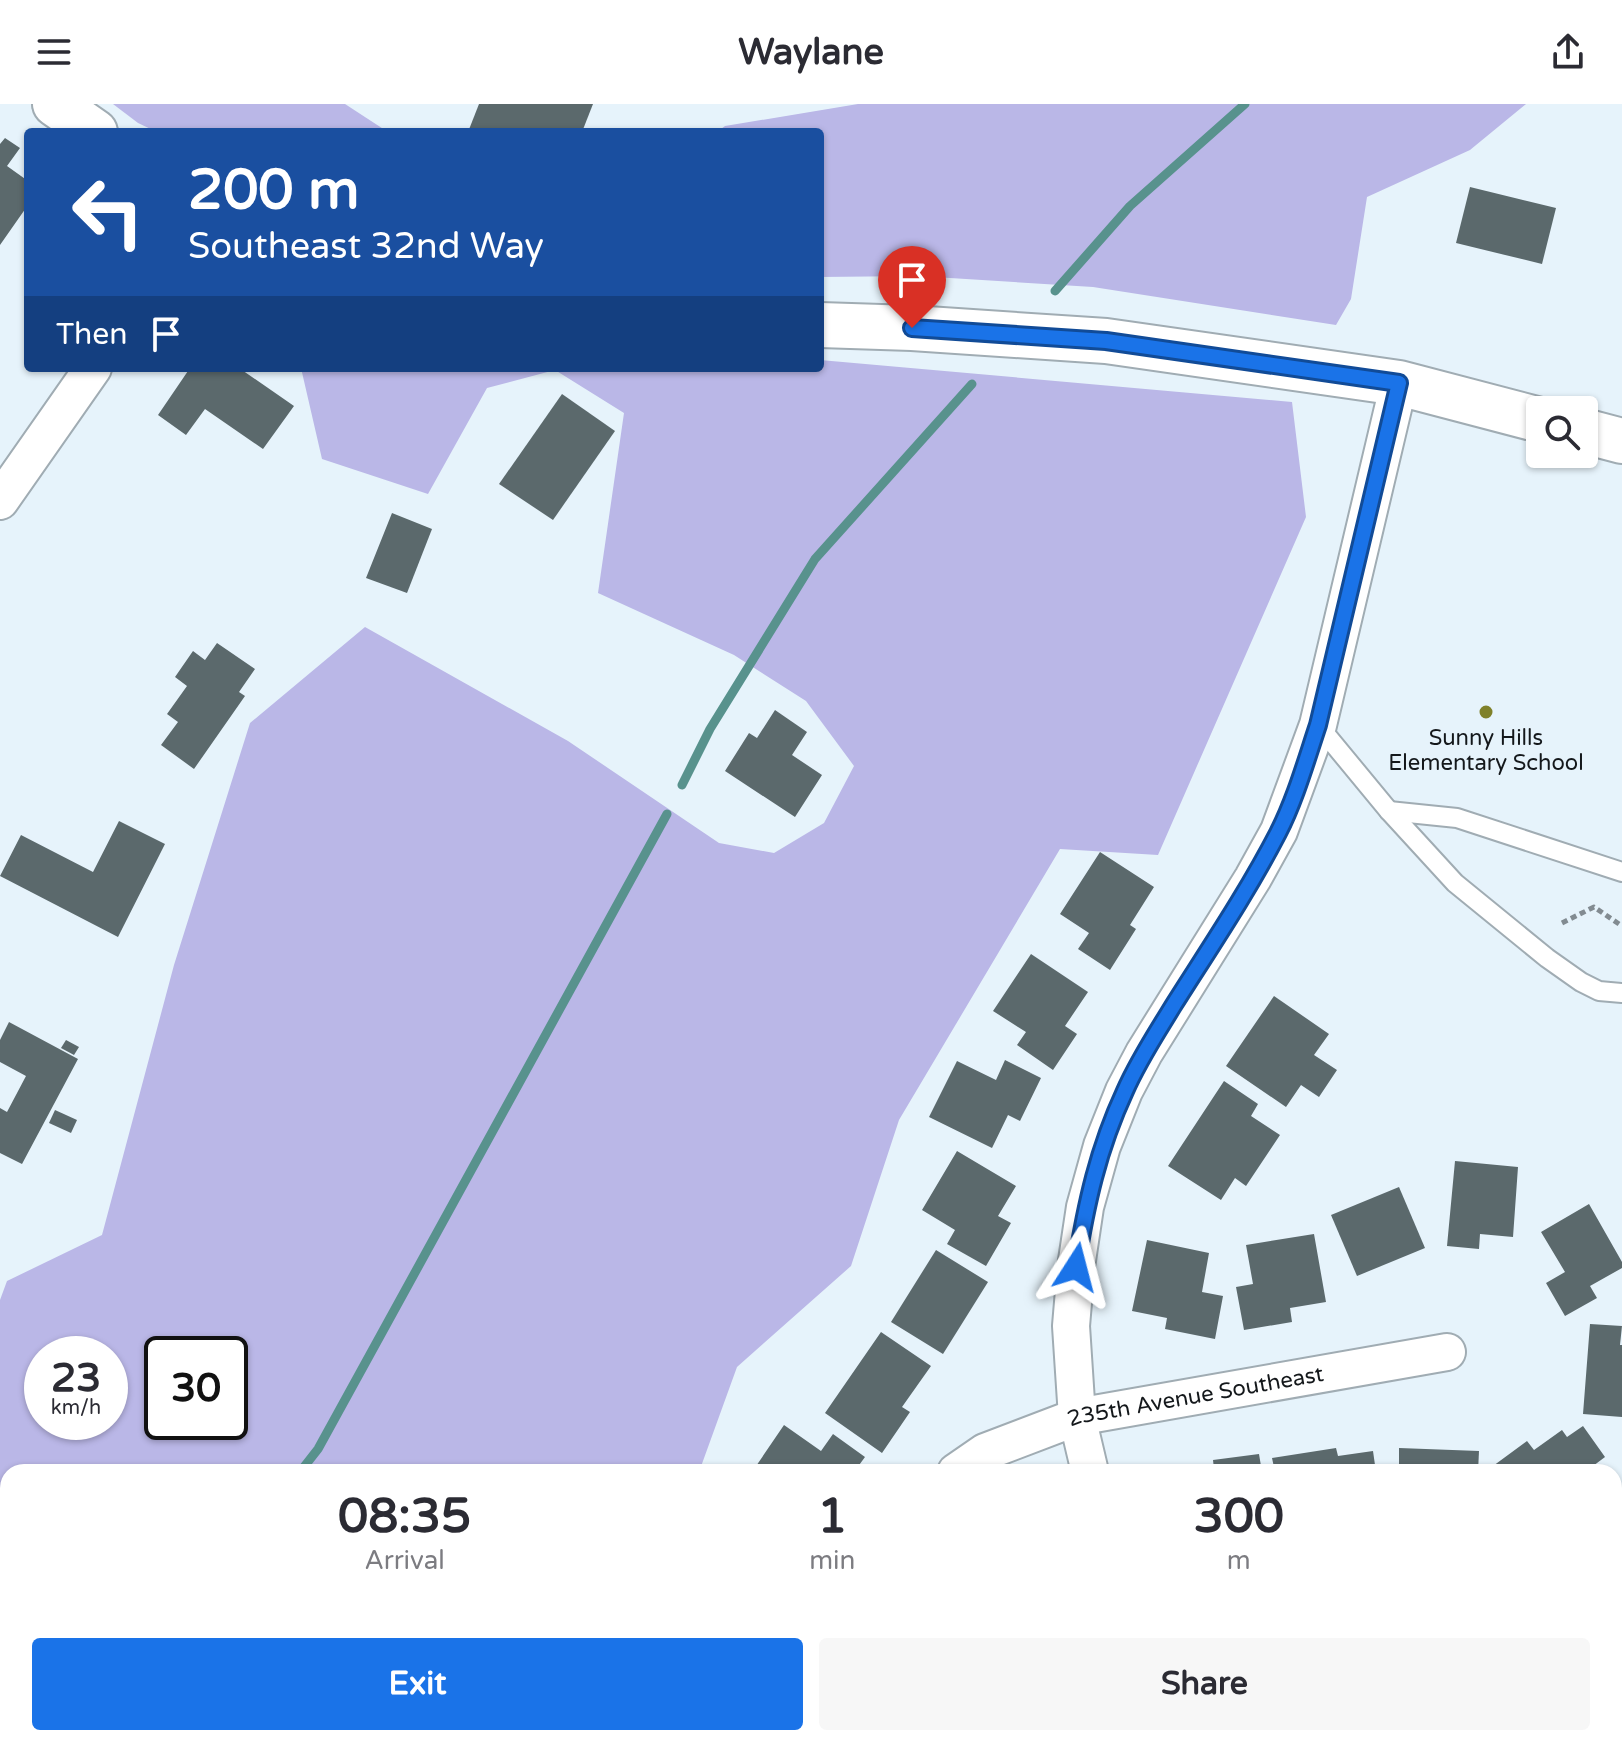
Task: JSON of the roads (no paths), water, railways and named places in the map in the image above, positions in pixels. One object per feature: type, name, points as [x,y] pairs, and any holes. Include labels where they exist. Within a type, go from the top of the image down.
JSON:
[{"type":"street","points":[[55,104],[89,128]]},
{"type":"street","points":[[824,325],[1106,341],[1399,383],[1526,416]]},
{"type":"street","points":[[0,501],[90,372]]},
{"type":"street","points":[[1088,1464],[1077,1417],[1071,1326],[1085,1207],[1102,1146],[1124,1091],[1144,1053],[1279,831],[1318,725],[1399,383]]},
{"type":"street","points":[[1598,435],[1622,441]]},
{"type":"street","name":"235th Avenue Southeast","points":[[968,1464],[985,1452],[1077,1417],[1447,1352]]},
{"type":"lane","points":[[1318,725],[1389,811],[1455,883],[1581,982],[1599,991],[1622,993]]},
{"type":"lane","points":[[1389,811],[1457,818],[1622,872]]},
{"type":"waterway","points":[[1055,291],[1130,206],[1245,104]]},
{"type":"waterway","points":[[682,785],[710,729],[815,559],[972,384]]},
{"type":"waterway","points":[[306,1464],[318,1449],[667,814]]},
{"type":"place","name":"Sunny Hills Elementary School","points":[[1486,712]]}]
